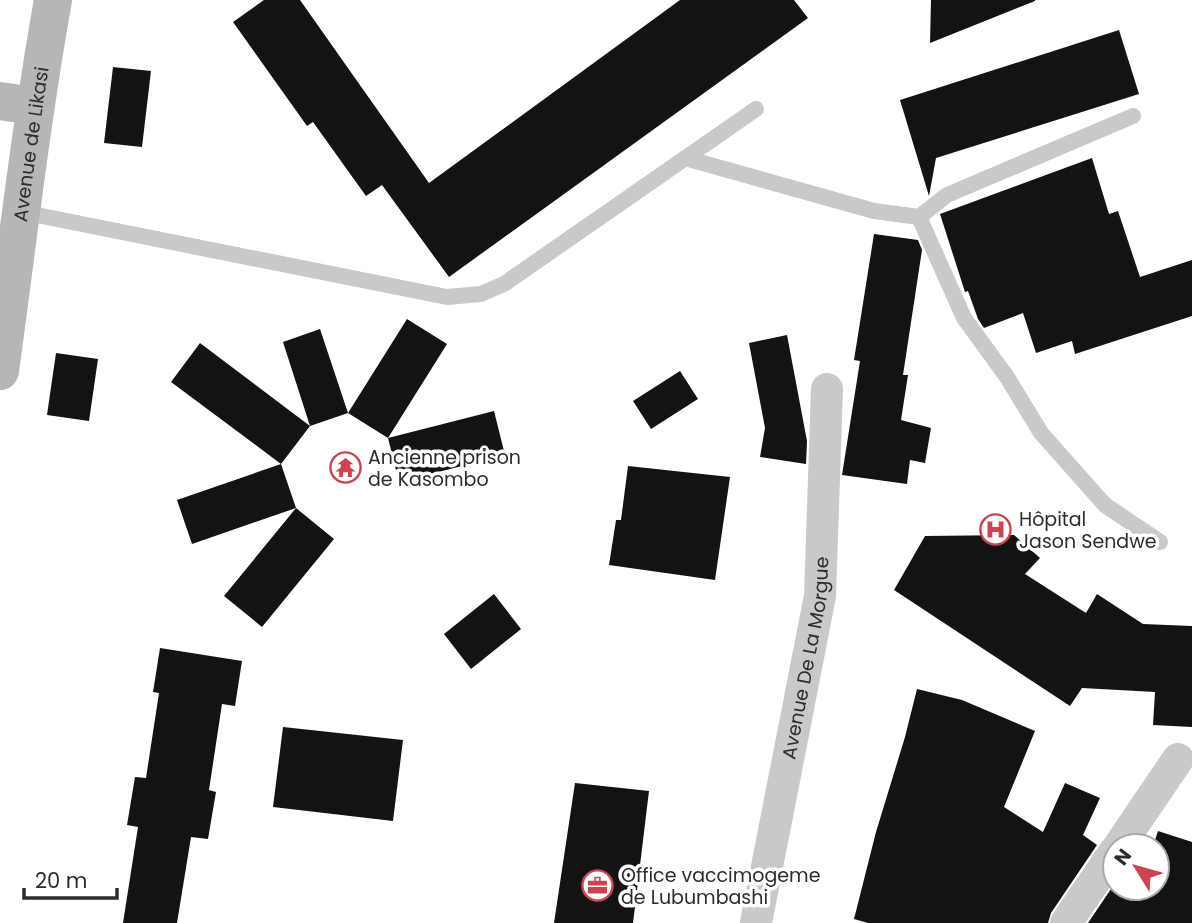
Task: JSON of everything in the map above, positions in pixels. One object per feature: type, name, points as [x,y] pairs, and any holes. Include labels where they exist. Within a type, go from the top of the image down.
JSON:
[{"type":"main road","name":"Avenue de Likasi","points":[[0,371],[22,212],[17,104],[53,0]]},
{"type":"street","name":"Avenue De La Morgue","points":[[756,923],[820,596],[828,389]]},
{"type":"street","points":[[1128,832],[1178,759]]},
{"type":"street","points":[[1066,923],[1101,872]]},
{"type":"lane","points":[[22,212],[447,297],[481,294],[504,284],[756,108]]},
{"type":"lane","points":[[685,158],[874,211],[919,217],[947,195],[1133,116]]},
{"type":"lane","points":[[919,217],[964,318],[1007,377],[1041,433],[1105,505],[1160,542]]},
{"type":"building","points":[[264,0],[300,0],[429,183],[680,0],[794,0],[808,18],[449,277],[382,185],[366,196],[313,122],[307,126],[233,22]]},
{"type":"building","points":[[931,0],[1035,0],[1035,1],[930,43]]},
{"type":"building","points":[[1119,30],[1139,94],[936,158],[929,196],[900,100]]},
{"type":"building","points":[[113,67],[151,71],[142,147],[104,143]]},
{"type":"building","points":[[1092,158],[1109,214],[1118,211],[1140,277],[1192,260],[1192,316],[1075,354],[1072,341],[1036,353],[1023,313],[984,328],[968,291],[965,292],[940,214]]},
{"type":"building","points":[[874,234],[918,240],[922,250],[903,375],[908,375],[901,420],[931,428],[925,463],[910,460],[907,484],[842,475],[860,361],[854,360]]},
{"type":"building","points":[[407,319],[447,344],[388,438],[348,413]]},
{"type":"building","points":[[320,329],[348,413],[310,426],[283,342]]},
{"type":"building","points":[[787,335],[807,441],[806,464],[760,457],[765,428],[749,343]]},
{"type":"building","points":[[200,343],[310,426],[281,464],[171,382]]},
{"type":"building","points":[[56,353],[98,359],[89,421],[47,415]]},
{"type":"building","points":[[680,371],[698,399],[651,429],[633,401]]},
{"type":"building","points":[[494,411],[505,455],[399,482],[388,438]]},
{"type":"building","points":[[281,464],[296,508],[192,544],[177,500]]},
{"type":"building","points":[[628,466],[730,477],[715,580],[609,565],[616,520],[621,520]]},
{"type":"building","points":[[296,508],[334,539],[262,627],[224,596]]},
{"type":"building","points":[[1014,535],[1040,558],[1025,574],[1086,613],[1097,594],[1143,624],[1192,626],[1192,727],[1153,725],[1155,692],[1082,688],[1070,706],[894,590],[925,536]]},
{"type":"building","points":[[494,594],[521,629],[471,669],[444,634]]},
{"type":"building","points":[[160,648],[242,661],[235,706],[222,704],[209,790],[216,792],[208,839],[191,837],[177,923],[123,923],[138,827],[127,825],[135,777],[146,778],[159,693],[153,692]]},
{"type":"building","points":[[917,689],[962,700],[1035,731],[1004,807],[1043,832],[1065,783],[1100,798],[1083,835],[1097,845],[1051,913],[1048,923],[868,923],[854,919]]},
{"type":"building","points":[[283,727],[403,740],[393,821],[273,807]]},
{"type":"building","points":[[575,783],[649,791],[633,923],[554,923]]},
{"type":"building","points":[[1171,835],[1192,842],[1192,923],[1088,923],[1102,902],[1171,902]]},
{"type":"place","name":"Ancienne prison de Kasombo","points":[[345,468]]},
{"type":"place","name":"Hôpital Jason Sendwe","points":[[996,530]]},
{"type":"place","name":"Office vaccimogeme de Lubumbashi","points":[[598,886]]}]
